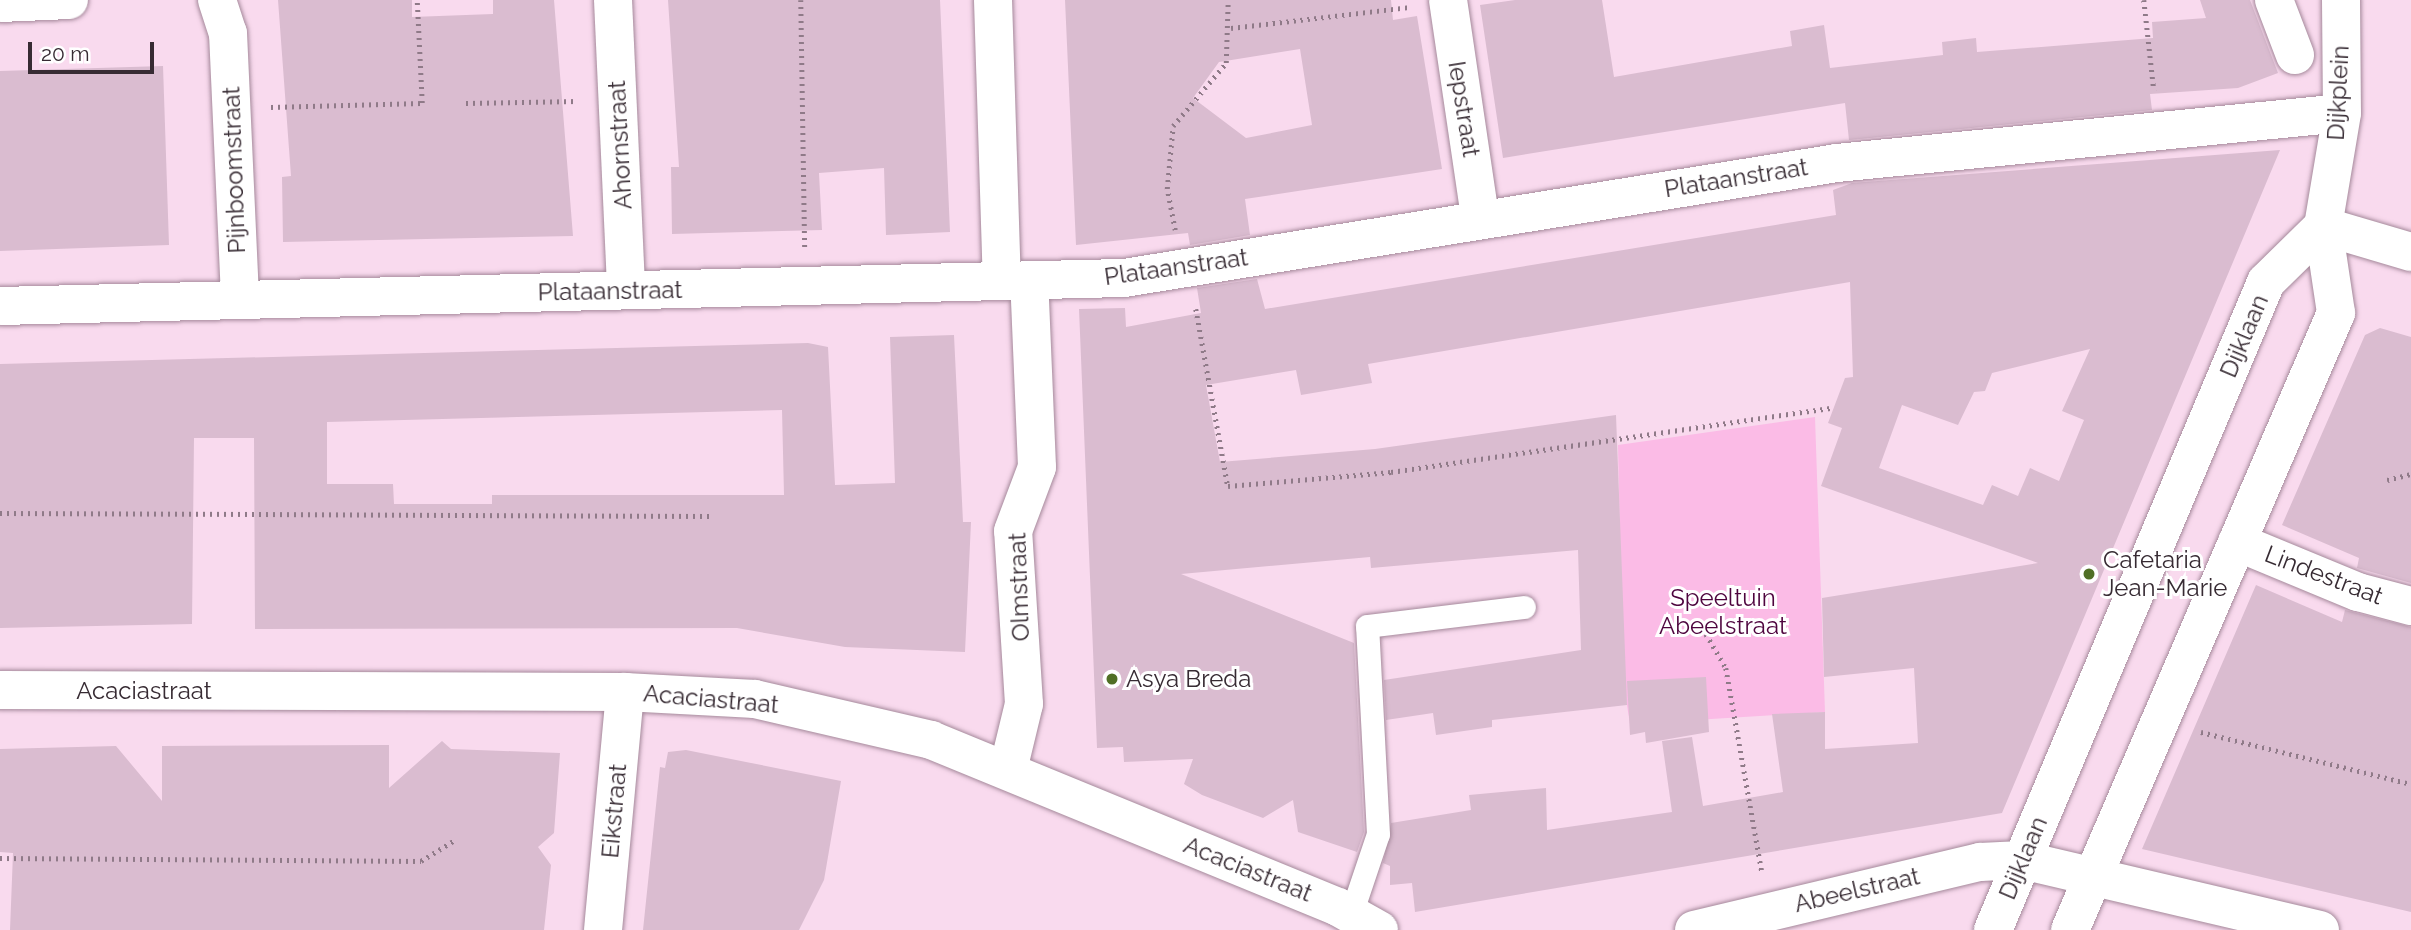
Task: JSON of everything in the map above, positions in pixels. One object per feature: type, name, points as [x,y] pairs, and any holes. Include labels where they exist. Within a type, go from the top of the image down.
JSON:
[{"type":"street","points":[[0,3],[69,0]]},
{"type":"street","name":"Pijnboomstraat","points":[[217,0],[228,33],[240,300]]},
{"type":"street","name":"Ahornstraat","points":[[613,0],[626,290]]},
{"type":"street","name":"Olmstraat","points":[[993,0],[1016,280],[1037,467],[1013,531],[1024,704],[1008,770]]},
{"type":"street","name":"Dijkplein","points":[[2274,0],[2295,55]]},
{"type":"street","name":"Dijkplein","points":[[2323,226],[2342,113],[2341,0]]},
{"type":"street","name":"Iepstraat","points":[[1448,1],[1480,218]]},
{"type":"street","name":"Plataanstraat","points":[[0,306],[1124,278],[1480,218],[1838,163],[2342,113]]},
{"type":"street","points":[[2070,930],[2336,313],[2323,226],[2411,252]]},
{"type":"street","name":"Dijklaan","points":[[1993,930],[2266,282],[2323,226]]},
{"type":"street","name":"Lindestraat","points":[[2237,541],[2358,592],[2411,606]]},
{"type":"street","name":"Acaciastraat","points":[[0,690],[625,692],[755,699],[846,716],[1008,770],[1365,922]]},
{"type":"street","name":"Eikstraat","points":[[603,930],[625,692]]},
{"type":"street","name":"Abeelstraat","points":[[1694,930],[1773,909],[1980,862],[2022,860],[2320,930]]},
{"type":"lane","points":[[1365,922],[1378,834],[1367,626],[1524,607]]},
{"type":"path","points":[[232,109],[422,103],[417,0]]},
{"type":"path","points":[[801,0],[807,286]]},
{"type":"path","points":[[1228,0],[1231,28],[1226,63],[1173,126],[1167,190],[1228,486],[1391,472],[1830,408]]},
{"type":"path","points":[[2144,0],[2159,131]]},
{"type":"path","points":[[1231,28],[1448,1]]},
{"type":"path","points":[[466,103],[618,100]]},
{"type":"path","points":[[2386,480],[2411,474]]},
{"type":"path","points":[[0,513],[710,516]]},
{"type":"path","points":[[1699,622],[1726,668],[1773,909]]},
{"type":"path","points":[[2159,722],[2411,784]]},
{"type":"path","points":[[0,858],[421,861],[454,840]]},
{"type":"green space","name":"Speeltuin Abeelstraat","points":[[1815,417],[1825,712],[1630,724],[1623,680],[1618,445]]},
{"type":"building","points":[[278,0],[412,0],[412,17],[493,14],[493,0],[554,0],[573,236],[283,242],[282,177],[291,176]]},
{"type":"building","points":[[668,0],[940,0],[950,232],[886,235],[884,168],[819,173],[822,230],[672,234],[671,167],[679,167]]},
{"type":"building","points":[[1065,0],[1391,0],[1393,20],[1417,16],[1442,169],[1245,199],[1250,235],[1190,245],[1188,233],[1076,245]],"holes":[[[1300,49],[1312,125],[1246,138],[1193,98],[1219,62]]]},
{"type":"building","points":[[1515,0],[1602,0],[1614,77],[1792,46],[1790,31],[1824,25],[1830,68],[1943,55],[1942,42],[1976,38],[1977,52],[2153,38],[2152,22],[2206,18],[2200,0],[2250,0],[2278,73],[2238,88],[2150,94],[2152,110],[1849,140],[1845,103],[1503,158],[1480,5]]},
{"type":"building","points":[[163,66],[169,245],[0,251],[0,71]]},
{"type":"building","points":[[2280,150],[2002,813],[1415,912],[1412,883],[1390,885],[1390,866],[1383,863],[1391,823],[1471,810],[1469,795],[1546,788],[1547,830],[1672,812],[1662,741],[1692,737],[1703,806],[1783,792],[1772,714],[1825,712],[1825,749],[1918,743],[1914,668],[1824,677],[1822,598],[2038,563],[1821,486],[1842,428],[1828,423],[1845,378],[1853,377],[1850,282],[1368,364],[1372,383],[1301,395],[1296,370],[1206,385],[1220,462],[1375,449],[1616,415],[1627,705],[1492,720],[1492,727],[1436,735],[1433,713],[1386,720],[1384,680],[1581,650],[1578,550],[1371,568],[1370,557],[1181,574],[1354,643],[1364,832],[1357,852],[1298,832],[1293,800],[1263,818],[1202,795],[1184,784],[1193,759],[1124,762],[1123,747],[1097,748],[1079,309],[1125,308],[1126,327],[1201,313],[1197,288],[1257,279],[1265,309],[1836,215],[1833,190],[1852,183]],"holes":[[[2090,349],[2062,411],[2084,420],[2059,481],[2030,468],[2018,496],[1992,485],[1983,505],[1879,468],[1902,405],[1958,425],[1974,392],[1985,391],[1992,373]]]},
{"type":"building","points":[[2380,328],[2411,337],[2411,583],[2357,568],[2359,558],[2282,525],[2365,335]]},
{"type":"building","points":[[954,335],[963,522],[971,522],[965,652],[845,647],[737,628],[255,629],[254,438],[194,438],[192,624],[0,628],[0,364],[808,343],[828,347],[835,485],[895,483],[890,337]],"holes":[[[782,410],[784,495],[492,495],[492,504],[394,504],[393,484],[327,484],[327,422]]]},
{"type":"building","points":[[2256,585],[2342,622],[2345,610],[2411,627],[2411,912],[2142,849]]},
{"type":"building","points":[[1706,677],[1709,732],[1646,743],[1645,732],[1630,735],[1627,681]]},
{"type":"building","points":[[442,741],[451,749],[560,753],[554,833],[538,847],[551,865],[544,930],[10,930],[13,853],[0,852],[0,749],[116,746],[162,801],[162,746],[389,745],[389,788]]},
{"type":"building","points":[[686,750],[841,781],[824,880],[799,930],[643,930],[660,767],[665,768],[668,752]]},
{"type":"place","name":"Cafetaria Jean-Marie","points":[[2089,574]]},
{"type":"place","name":"Asya Breda","points":[[1112,679]]}]
